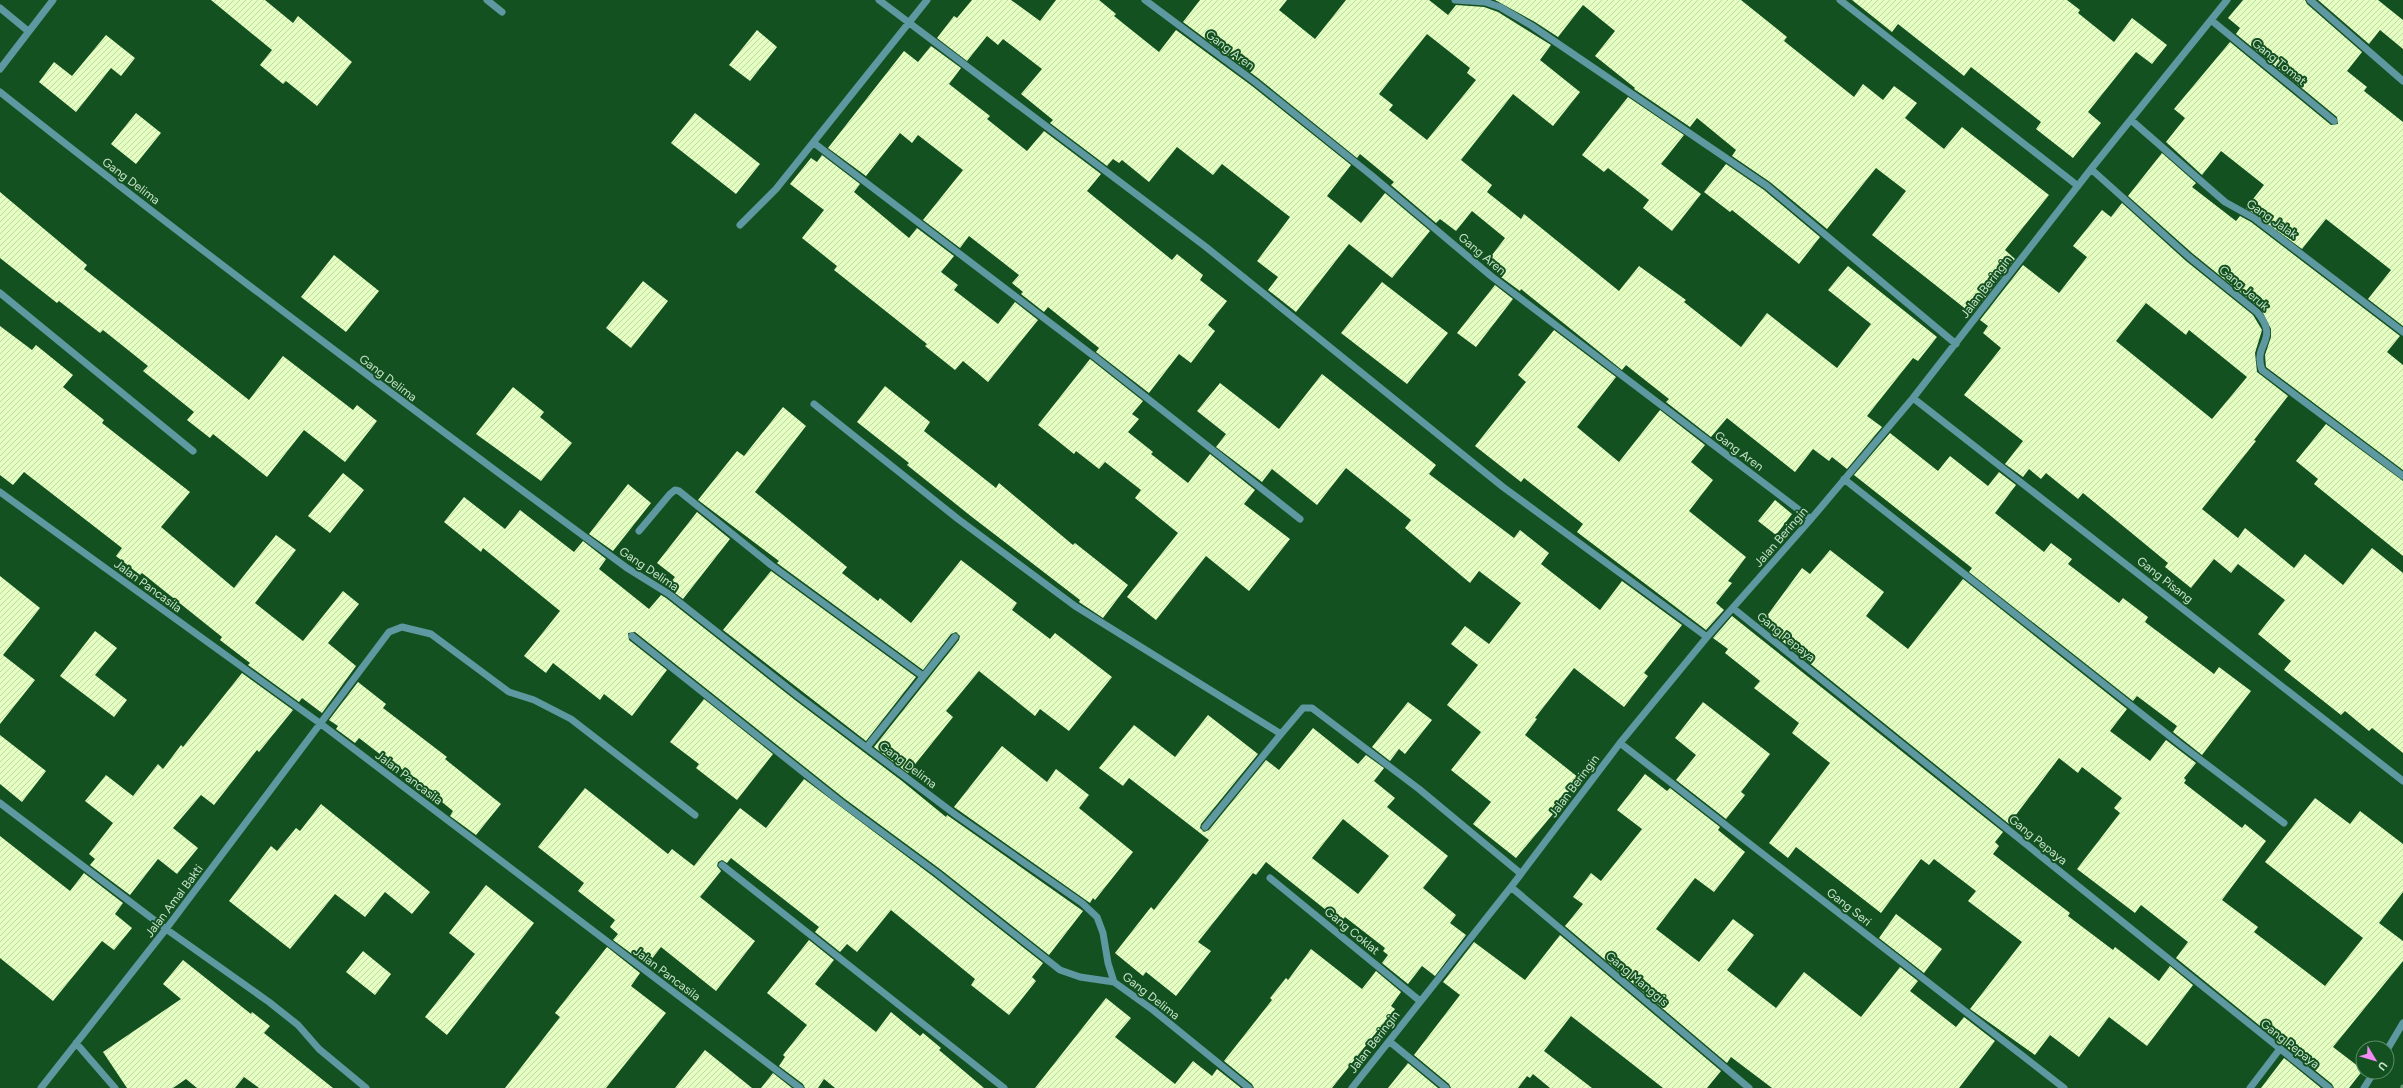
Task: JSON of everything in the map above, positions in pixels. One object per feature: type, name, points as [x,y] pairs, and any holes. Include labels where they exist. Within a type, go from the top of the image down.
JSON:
[{"type":"street","points":[[0,69],[53,0]]},
{"type":"street","points":[[487,0],[502,12]]},
{"type":"street","points":[[879,0],[1206,247],[1503,487],[1707,638]]},
{"type":"street","points":[[740,225],[768,199],[927,0]]},
{"type":"street","name":"Gang Aren","points":[[1145,0],[1262,87],[1371,175],[1491,276],[1811,519]]},
{"type":"street","points":[[1455,0],[1485,2],[1500,7],[1532,26],[1767,186],[1956,344]]},
{"type":"street","points":[[1840,0],[2078,186]]},
{"type":"street","name":"Jalan Beringin","points":[[1352,1088],[1511,886],[1620,743],[1707,638],[1734,609],[1913,398],[2091,169],[2227,0]]},
{"type":"street","points":[[2310,0],[2403,82]]},
{"type":"street","points":[[0,8],[28,31]]},
{"type":"street","name":"Gang Tomat","points":[[2211,20],[2334,121]]},
{"type":"street","name":"Gang Delima","points":[[0,92],[108,178],[371,379],[627,568],[669,594],[798,696],[956,815],[1082,903],[1097,917],[1103,933],[1108,963],[1114,982],[1153,1010],[1249,1088]]},
{"type":"street","name":"Gang Jalak","points":[[2131,120],[2225,202],[2254,218],[2403,332]]},
{"type":"street","points":[[814,143],[1095,357],[1300,519]]},
{"type":"street","name":"Gang Jeruk","points":[[2091,169],[2190,257],[2257,312],[2264,320],[2268,332],[2259,356],[2262,370],[2403,476]]},
{"type":"street","points":[[0,293],[193,451]]},
{"type":"street","name":"Gang Pisang","points":[[1913,398],[2403,781]]},
{"type":"street","points":[[814,404],[958,519],[1075,606],[1281,734]]},
{"type":"street","points":[[1844,479],[2175,740],[2284,823]]},
{"type":"street","points":[[639,531],[670,494],[675,490],[679,491],[771,565],[923,676]]},
{"type":"street","name":"Jalan Pancasila","points":[[0,492],[321,724],[800,1088]]},
{"type":"street","name":"Gang Pepaya","points":[[1734,609],[2328,1088]]},
{"type":"street","name":"Jalan Amal Bakti","points":[[41,1088],[166,929],[389,632],[402,627],[431,634],[509,692],[534,700],[571,719],[695,815]]},
{"type":"street","points":[[632,636],[842,803],[937,873],[1060,970],[1080,978],[1114,982]]},
{"type":"street","points":[[867,747],[955,637]]},
{"type":"street","points":[[1205,827],[1302,708],[1312,708],[1418,789],[1520,873]]},
{"type":"street","name":"Gang Seri","points":[[1620,743],[2064,1088]]},
{"type":"street","points":[[0,803],[166,929],[275,1006],[298,1025],[319,1049],[366,1088]]},
{"type":"street","points":[[722,865],[1004,1088]]},
{"type":"street","name":"Gang Coklat","points":[[1270,878],[1420,1001]]},
{"type":"street","name":"Gang Manggis","points":[[1511,886],[1749,1088]]},
{"type":"street","points":[[2393,1040],[2403,1023]]},
{"type":"street","points":[[1389,1041],[1446,1088]]},
{"type":"street","points":[[76,1043],[115,1088]]},
{"type":"street","points":[[2250,1088],[2279,1050]]},
{"type":"building","points":[[211,0],[265,0],[293,23],[298,16],[352,62],[317,106],[286,81],[283,84],[260,65],[272,50]]},
{"type":"building","points":[[972,0],[1011,0],[1040,21],[1056,0],[1099,0],[1116,14],[1114,16],[1159,52],[1176,30],[1252,86],[1351,165],[1327,196],[1361,223],[1385,193],[1430,231],[1392,278],[1349,244],[1296,312],[1268,290],[1278,277],[1257,261],[1290,217],[1222,164],[1213,175],[1177,147],[1149,182],[1122,160],[1119,163],[1113,159],[1107,166],[1050,123],[1053,120],[1021,94],[1042,69],[1003,39],[998,45],[987,36],[967,61],[937,38],[954,16],[957,18]]},
{"type":"building","points":[[1200,0],[1287,0],[1279,10],[1315,39],[1346,0],[1429,0],[1448,15],[1456,5],[1484,7],[1498,12],[1551,45],[1540,60],[1580,92],[1553,126],[1513,94],[1461,160],[1492,185],[1487,192],[1521,219],[1524,214],[1619,291],[1639,266],[1686,300],[1684,302],[1741,347],[1767,313],[1837,368],[1871,324],[1828,290],[1848,266],[1937,337],[1918,361],[1913,358],[1867,416],[1882,427],[1847,469],[1832,457],[1829,461],[1813,449],[1795,472],[1727,418],[1711,437],[1666,402],[1669,399],[1626,365],[1622,370],[1521,289],[1520,291],[1501,277],[1502,276],[1486,263],[1505,238],[1472,211],[1456,231],[1440,219],[1436,223],[1391,185],[1394,182],[1360,154],[1357,158],[1258,78],[1183,22]],"holes":[[[1427,34],[1470,68],[1467,73],[1476,80],[1427,140],[1389,110],[1393,105],[1379,94]]]},
{"type":"building","points":[[1495,0],[1741,0],[1787,37],[1784,41],[1854,97],[1863,84],[1883,100],[1894,86],[1917,103],[1905,118],[1944,149],[1962,127],[2049,195],[2005,250],[2015,259],[1972,314],[1872,235],[1906,191],[1876,168],[1827,229],[1770,182],[1732,156],[1736,150],[1697,118],[1690,127],[1634,89],[1635,88],[1595,56],[1615,31],[1583,5],[1558,37],[1535,22]]},
{"type":"building","points":[[1852,0],[2067,0],[2080,10],[2078,13],[2114,42],[2132,18],[2167,45],[2152,64],[2136,52],[2088,112],[2101,123],[2073,158],[2036,129],[2041,122],[1971,67],[1964,76],[1898,24],[1892,32]]},
{"type":"building","points":[[2243,0],[2305,0],[2307,4],[2362,52],[2347,71],[2367,87],[2364,91],[2403,122],[2403,326],[2368,299],[2391,270],[2326,219],[2302,249],[2246,208],[2264,185],[2221,151],[2202,175],[2166,142],[2185,118],[2174,109],[2230,42],[2331,125],[2338,124],[2337,117],[2236,34],[2240,28],[2228,18]]},
{"type":"building","points":[[2318,0],[2378,0],[2403,20],[2403,49],[2380,30],[2369,44]]},
{"type":"building","points":[[757,30],[777,47],[750,81],[729,65]]},
{"type":"building","points":[[106,35],[135,58],[121,76],[111,68],[76,112],[39,82],[54,62],[72,76]]},
{"type":"building","points":[[931,46],[961,68],[949,84],[990,116],[987,119],[1027,151],[1044,131],[1101,174],[1087,191],[1172,260],[1177,254],[1203,275],[1200,280],[1227,301],[1208,325],[1215,331],[1191,363],[1179,354],[1149,393],[1096,352],[1099,348],[1048,307],[1044,312],[1021,294],[1023,292],[1012,283],[1019,275],[969,236],[960,248],[923,220],[963,170],[918,135],[912,143],[900,133],[866,176],[828,148],[904,51],[918,62]]},
{"type":"building","points":[[1628,97],[1684,135],[1661,164],[1701,194],[1672,231],[1643,208],[1649,200],[1608,168],[1604,172],[1582,155]]},
{"type":"building","points":[[136,113],[161,133],[136,164],[111,144]]},
{"type":"building","points":[[695,113],[760,164],[736,194],[671,143]]},
{"type":"building","points":[[2162,153],[2196,183],[2192,187],[2236,221],[2240,216],[2251,222],[2400,336],[2387,352],[2403,365],[2403,470],[2266,367],[2265,355],[2271,337],[2271,329],[2261,309],[2192,253],[2128,196]]},
{"type":"building","points":[[822,155],[860,184],[854,192],[909,238],[917,228],[954,256],[941,272],[958,285],[954,290],[998,324],[1015,302],[1038,320],[988,382],[963,361],[955,370],[925,346],[927,344],[834,270],[837,266],[802,238],[824,210],[790,184],[811,158],[817,162]]},
{"type":"building","points":[[1726,164],[1764,190],[1820,237],[1799,264],[1732,210],[1730,212],[1704,192]]},
{"type":"building","points":[[0,192],[87,265],[84,269],[249,400],[283,356],[353,410],[357,405],[377,421],[345,462],[304,430],[267,477],[213,434],[210,438],[187,420],[194,412],[143,371],[148,366],[103,330],[100,333],[59,301],[57,303],[0,258]]},
{"type":"building","points":[[2122,203],[2186,261],[2253,315],[2262,330],[2255,353],[2257,372],[2288,396],[2254,440],[2256,441],[2202,509],[2238,538],[2245,528],[2294,568],[2305,554],[2343,585],[2372,548],[2403,573],[2403,753],[2372,728],[2369,731],[2345,711],[2341,715],[2284,670],[2291,661],[2258,634],[2285,600],[2238,564],[2231,573],[2214,559],[2191,588],[2165,567],[2168,563],[2083,493],[2078,499],[2046,473],[2041,479],[2029,469],[2023,477],[2005,464],[2023,441],[1964,395],[2001,348],[1983,333],[1988,326],[1980,320],[2023,265],[2059,293],[2087,257],[2073,246],[2102,210],[2111,217]],"holes":[[[2146,303],[2186,335],[2189,330],[2247,377],[2212,419],[2116,341]]]},
{"type":"building","points":[[334,255],[379,291],[346,332],[301,297]]},
{"type":"building","points":[[643,281],[668,301],[631,348],[606,328]]},
{"type":"building","points":[[1382,282],[1448,333],[1407,384],[1341,333]]},
{"type":"building","points":[[1495,285],[1513,299],[1476,347],[1457,333]]},
{"type":"building","points":[[0,326],[32,350],[36,345],[73,375],[63,387],[104,420],[102,423],[190,492],[161,527],[234,588],[276,535],[296,550],[255,603],[303,641],[343,591],[359,604],[328,643],[356,666],[322,713],[302,698],[299,702],[248,665],[250,663],[220,640],[222,637],[142,573],[140,575],[116,556],[122,548],[24,472],[13,485],[0,475]]},
{"type":"building","points":[[1554,330],[1616,377],[1577,427],[1619,462],[1660,410],[1705,445],[1691,462],[1713,480],[1689,511],[1746,557],[1728,581],[1732,583],[1716,603],[1724,610],[1706,630],[1577,532],[1583,524],[1524,478],[1521,482],[1475,446],[1526,382],[1518,375]]},
{"type":"building","points":[[1090,359],[1143,401],[1132,414],[1139,419],[1128,432],[1153,452],[1151,454],[1188,483],[1210,454],[1255,490],[1244,504],[1290,539],[1249,591],[1206,556],[1156,620],[1127,597],[1178,533],[1135,498],[1141,490],[1105,462],[1099,469],[1076,451],[1074,454],[1038,425]]},
{"type":"building","points":[[1322,374],[1436,465],[1429,474],[1514,538],[1520,530],[1549,553],[1541,564],[1600,610],[1622,581],[1682,625],[1644,673],[1648,676],[1624,707],[1574,668],[1535,718],[1537,719],[1525,735],[1579,778],[1557,807],[1558,808],[1516,858],[1473,824],[1491,802],[1451,770],[1481,732],[1447,705],[1478,665],[1451,644],[1465,626],[1489,644],[1521,603],[1479,571],[1470,583],[1405,528],[1411,520],[1346,468],[1317,505],[1272,469],[1262,482],[1216,447],[1226,434],[1197,411],[1220,383],[1279,429]]},
{"type":"building","points":[[885,386],[930,422],[924,431],[996,488],[999,483],[1073,545],[1075,543],[1128,585],[1103,618],[1079,602],[1080,600],[972,517],[907,465],[909,463],[857,422]]},
{"type":"building","points":[[513,387],[544,412],[540,417],[572,443],[541,481],[476,434]]},
{"type":"building","points":[[783,407],[806,426],[755,492],[847,567],[842,573],[878,601],[880,598],[911,623],[961,560],[1017,603],[1012,610],[1050,639],[1055,633],[1112,677],[1069,731],[1040,709],[1035,716],[979,671],[946,711],[953,717],[908,773],[874,747],[959,640],[960,636],[956,632],[951,634],[923,670],[777,563],[779,561],[698,500],[737,451],[744,456]]},
{"type":"building","points":[[2326,424],[2403,481],[2403,556],[2314,484],[2318,479],[2296,461]]},
{"type":"building","points":[[1890,433],[1938,471],[1950,456],[1988,486],[1999,472],[2016,485],[1995,513],[2044,552],[2051,543],[2072,559],[2068,564],[2119,603],[2123,598],[2148,617],[2145,622],[2214,674],[2219,667],[2251,691],[2202,755],[2173,732],[2177,726],[2137,696],[2133,701],[1969,572],[1972,568],[1854,475]]},
{"type":"building","points":[[343,473],[364,490],[330,533],[308,516]]},
{"type":"building","points":[[628,484],[651,503],[613,551],[589,534]]},
{"type":"building","points":[[464,497],[505,529],[520,510],[574,552],[583,541],[606,559],[599,569],[649,609],[661,595],[666,598],[795,700],[902,781],[946,817],[947,815],[1083,911],[1049,955],[940,869],[845,799],[635,632],[628,633],[629,640],[667,670],[632,716],[604,694],[600,700],[553,663],[546,673],[524,656],[560,611],[483,548],[481,552],[444,522]]},
{"type":"building","points":[[1775,500],[1792,514],[1776,535],[1758,521]]},
{"type":"building","points":[[697,512],[730,539],[683,599],[667,587],[675,577],[657,563]]},
{"type":"building","points":[[1830,550],[1884,592],[1866,616],[1908,649],[1963,579],[2127,709],[2110,731],[2150,761],[2166,740],[2196,763],[2184,778],[2186,780],[2184,783],[2242,828],[2245,824],[2266,841],[2222,900],[2258,927],[2254,932],[2325,986],[2363,938],[2265,862],[2315,798],[2350,824],[2360,811],[2403,844],[2403,892],[2379,923],[2403,941],[2403,961],[2333,1047],[2355,1064],[2355,1080],[2349,1088],[2334,1088],[2332,1084],[2176,958],[2188,942],[2141,905],[2135,913],[2077,869],[2120,813],[2114,808],[2122,798],[2082,767],[2078,773],[2059,758],[2009,824],[1761,624],[1802,568],[1810,574]]},
{"type":"building","points":[[771,571],[916,677],[866,741],[723,630]]},
{"type":"building","points":[[0,576],[40,608],[3,655],[35,680],[0,724]]},
{"type":"building","points":[[1732,616],[2003,832],[1995,842],[1999,846],[1993,854],[2070,913],[2068,916],[2113,950],[2115,947],[2159,981],[2170,966],[2193,985],[2147,1046],[2109,1017],[2079,1057],[2050,1035],[2035,1055],[1970,1009],[2022,942],[1968,901],[1976,891],[1934,859],[1929,865],[1921,859],[1881,913],[1796,847],[1788,858],[1769,843],[1830,763],[1792,733],[1799,723],[1754,688],[1760,681],[1725,653],[1728,649],[1713,638]]},
{"type":"building","points":[[95,631],[117,648],[95,675],[127,700],[114,717],[60,676]]},
{"type":"building","points":[[242,673],[293,710],[259,752],[257,750],[214,805],[201,795],[173,828],[198,848],[177,874],[158,859],[130,895],[90,865],[95,859],[89,854],[113,823],[85,801],[106,775],[133,796],[158,764],[163,769],[181,745],[183,747]]},
{"type":"building","points":[[358,682],[386,704],[383,708],[447,757],[445,759],[501,804],[476,835],[450,816],[453,811],[399,767],[398,768],[359,738],[355,743],[336,729],[338,726],[329,720]]},
{"type":"building","points":[[704,699],[773,754],[737,800],[696,768],[699,764],[670,742]]},
{"type":"building","points":[[1408,702],[1432,720],[1405,754],[1399,749],[1390,761],[1372,747]]},
{"type":"building","points":[[1703,702],[1770,754],[1741,792],[1745,795],[1726,819],[1676,780],[1696,755],[1675,738]]},
{"type":"building","points":[[1208,715],[1258,754],[1201,824],[1200,828],[1204,832],[1209,830],[1266,760],[1279,770],[1313,728],[1358,764],[1366,755],[1384,768],[1374,781],[1395,798],[1387,807],[1448,856],[1423,888],[1456,915],[1450,923],[1466,935],[1435,976],[1422,966],[1408,984],[1382,963],[1388,955],[1383,951],[1385,948],[1345,917],[1341,922],[1266,862],[1256,875],[1253,873],[1198,942],[1211,951],[1176,996],[1146,972],[1143,976],[1115,953],[1151,907],[1154,910],[1209,840],[1129,778],[1123,786],[1099,768],[1134,725],[1175,757]],"holes":[[[1343,819],[1389,856],[1358,894],[1312,858]]]},
{"type":"building","points":[[0,735],[46,771],[22,802],[0,784]]},
{"type":"building","points":[[1002,746],[1047,782],[1056,769],[1089,795],[1079,808],[1133,852],[1095,900],[1093,898],[1090,903],[954,807]]},
{"type":"building","points":[[1645,774],[1667,791],[1670,788],[1720,827],[1718,830],[1745,852],[1714,892],[1695,878],[1656,929],[1699,962],[1733,919],[1754,935],[1727,970],[1776,1008],[1804,972],[1861,1017],[1900,967],[1918,981],[1910,991],[1956,1027],[1964,1017],[1995,1041],[1959,1088],[1772,1088],[1731,1057],[1727,1063],[1565,926],[1583,904],[1573,897],[1591,873],[1601,881],[1642,829],[1617,810]]},
{"type":"building","points":[[804,779],[934,877],[1043,963],[1032,977],[1036,981],[1009,1015],[971,985],[975,979],[891,910],[857,952],[847,944],[840,952],[815,932],[819,927],[731,858],[727,863],[722,860],[718,862],[717,866],[721,871],[700,897],[755,941],[716,991],[661,947],[647,965],[613,940],[618,934],[610,927],[615,920],[578,891],[584,883],[538,847],[585,788],[668,854],[672,849],[694,866],[740,808],[766,828]]},
{"type":"building","points":[[321,804],[430,892],[412,914],[385,892],[365,917],[335,894],[290,949],[229,901],[271,846],[277,851],[296,828],[300,831]]},
{"type":"building","points":[[0,836],[70,891],[84,873],[123,903],[115,914],[132,928],[114,950],[102,941],[53,1001],[0,958]]},
{"type":"building","points":[[486,885],[534,923],[447,1035],[425,1017],[475,954],[449,933]]},
{"type":"building","points":[[1896,914],[1942,949],[1924,973],[1879,938]]},
{"type":"building","points":[[1560,935],[1721,1071],[1707,1088],[1663,1088],[1571,1016],[1544,1051],[1592,1088],[1550,1088],[1533,1074],[1530,1078],[1527,1076],[1518,1088],[1451,1088],[1449,1084],[1414,1055],[1460,995],[1443,982],[1474,942],[1525,980]]},
{"type":"building","points":[[809,940],[834,960],[815,984],[876,1032],[891,1012],[920,1036],[923,1033],[941,1048],[939,1050],[984,1088],[835,1088],[824,1079],[818,1088],[805,1088],[803,1084],[779,1066],[785,1057],[783,1055],[807,1025],[767,993]]},
{"type":"building","points":[[607,947],[640,973],[631,986],[666,1013],[606,1088],[505,1088],[560,1017],[555,1013]]},
{"type":"building","points":[[1311,949],[1362,989],[1376,971],[1401,992],[1391,1006],[1395,1009],[1332,1088],[1254,1088],[1252,1084],[1224,1061],[1272,1000],[1270,998],[1286,978],[1288,980]]},
{"type":"building","points":[[363,951],[391,974],[375,995],[346,972]]},
{"type":"building","points":[[183,960],[251,1014],[252,1012],[270,1026],[264,1033],[333,1088],[259,1088],[244,1077],[235,1088],[197,1088],[186,1079],[173,1088],[127,1088],[103,1052],[181,999],[163,984]]},
{"type":"building","points":[[1106,998],[1131,1018],[1115,1037],[1175,1084],[1193,1061],[1212,1076],[1217,1069],[1241,1088],[1035,1088]]},
{"type":"building","points":[[705,1050],[752,1088],[675,1088]]},
{"type":"building","points":[[2284,1058],[2321,1088],[2261,1088]]},
{"type":"building","points":[[1408,1063],[1438,1088],[1388,1088]]},
{"type":"building","points":[[773,1073],[792,1088],[761,1088]]}]
